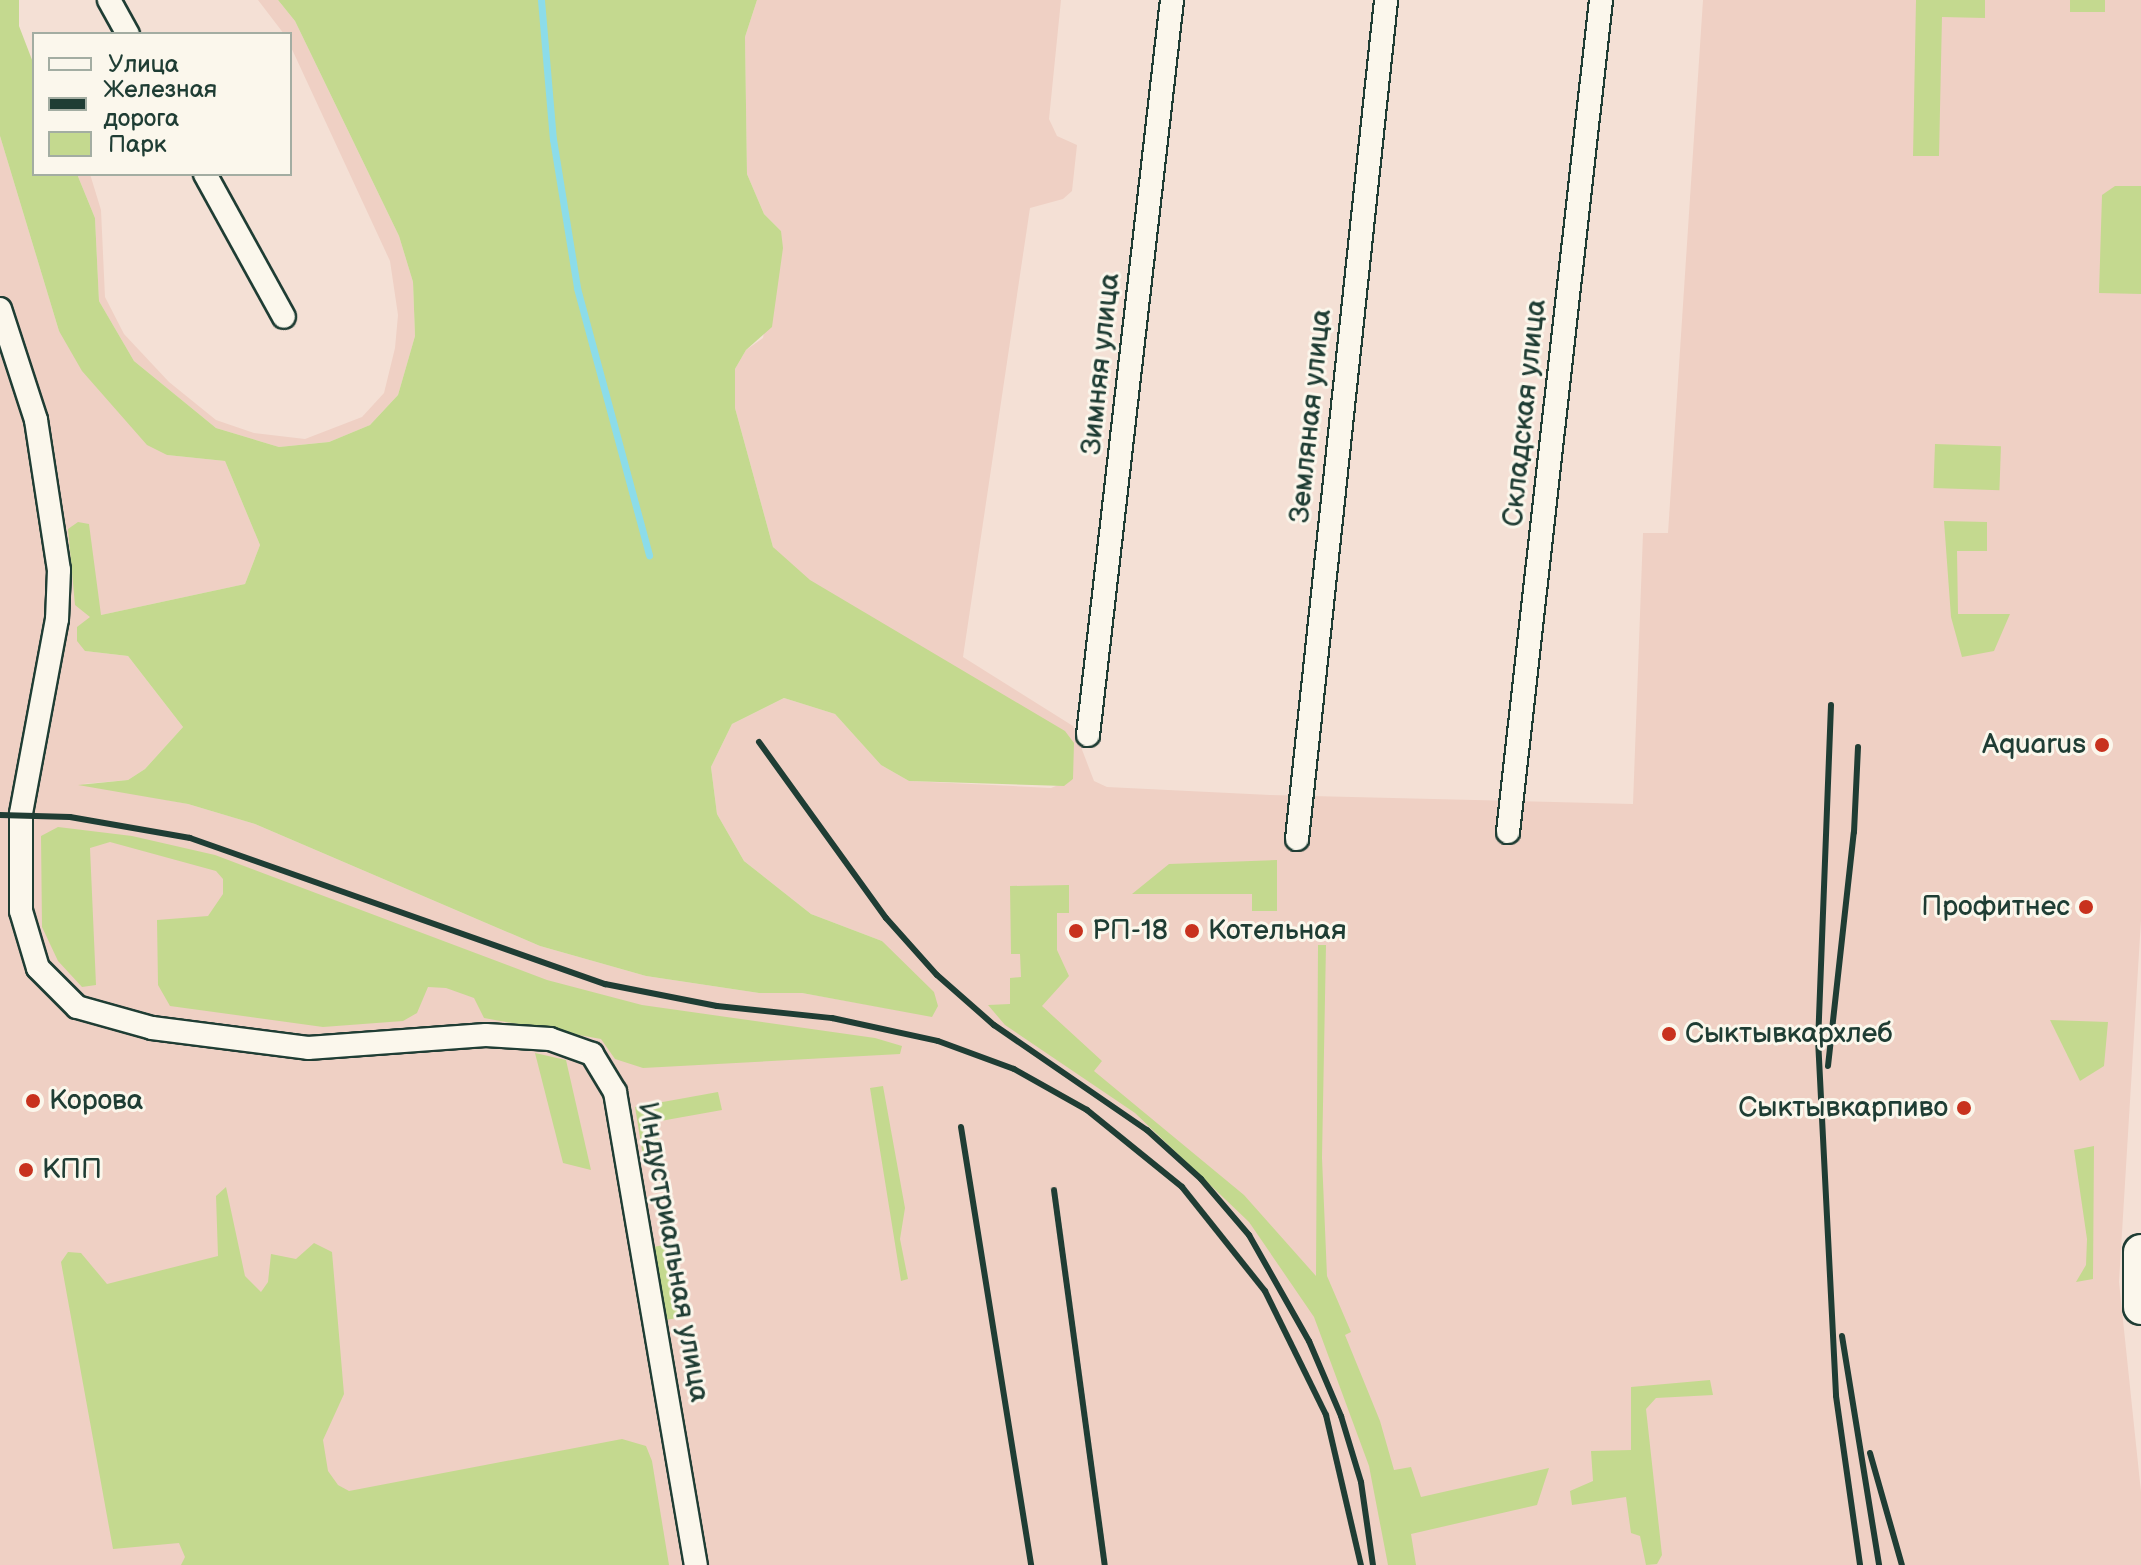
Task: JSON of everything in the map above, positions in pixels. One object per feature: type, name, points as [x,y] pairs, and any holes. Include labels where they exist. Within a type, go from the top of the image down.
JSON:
[{"type":"main road","points":[[2141,1252],[2141,1307]]},
{"type":"street","points":[[109,0],[127,32]]},
{"type":"street","name":"Зимняя улица","points":[[1088,735],[1172,0]]},
{"type":"street","name":"Земляная улица","points":[[1297,839],[1386,0]]},
{"type":"street","name":"Складская улица","points":[[1508,832],[1601,0]]},
{"type":"street","points":[[206,176],[284,317]]},
{"type":"street","name":"Индустриальная улица","points":[[0,309],[36,420],[59,570],[57,619],[21,814],[21,911],[38,968],[77,1007],[152,1028],[308,1048],[511,1037],[550,1039],[592,1054],[615,1092],[696,1565]]},
{"type":"shaded area","points":[[258,0],[278,0],[295,21],[399,236],[413,282],[415,336],[398,395],[370,425],[329,442],[279,447],[216,428],[134,361],[99,301],[95,218],[78,176],[91,176],[101,210],[105,297],[124,334],[169,382],[216,420],[254,433],[305,439],[362,417],[384,393],[395,348],[398,315],[390,261],[292,49],[292,32],[282,32]]},
{"type":"shaded area","points":[[757,0],[1061,0],[1049,119],[1057,136],[1077,145],[1072,191],[1063,199],[1030,208],[963,657],[1073,726],[1094,781],[1107,787],[1270,795],[1633,804],[1643,533],[1668,533],[1703,0],[2141,0],[2141,920],[2119,1282],[2141,1492],[2141,1565],[0,1565],[0,136],[59,331],[167,455],[225,461],[260,545],[245,584],[92,617],[85,651],[128,656],[183,727],[145,769],[128,780],[83,784],[188,804],[255,824],[540,946],[646,976],[759,993],[802,993],[931,1016],[882,941],[811,914],[744,861],[717,814],[711,767],[732,724],[784,698],[835,714],[881,765],[909,781],[1051,788],[1073,779],[783,561],[773,547],[735,408],[735,369],[746,350],[763,338],[781,231],[764,214],[747,174],[745,37]]},
{"type":"green space","points":[[0,0],[19,0],[19,26],[32,60],[32,176],[78,176],[95,218],[99,301],[134,361],[216,428],[279,447],[329,442],[370,425],[398,395],[415,336],[413,282],[399,236],[295,21],[278,0],[757,0],[745,37],[747,174],[764,214],[781,231],[783,248],[772,327],[746,350],[735,369],[735,408],[773,547],[810,580],[1065,731],[1074,743],[1073,779],[1064,786],[909,781],[881,765],[835,714],[784,698],[732,724],[711,767],[717,814],[744,861],[811,914],[882,941],[934,992],[938,1006],[932,1017],[802,993],[759,993],[646,976],[540,946],[255,824],[188,804],[78,785],[128,780],[145,769],[183,727],[128,656],[85,651],[77,641],[77,627],[90,617],[75,605],[68,529],[78,522],[89,524],[101,615],[245,584],[260,545],[225,461],[167,455],[147,445],[82,371],[59,331],[0,136]]},
{"type":"green space","points":[[1916,0],[1985,0],[1985,18],[1942,17],[1939,156],[1913,156]]},
{"type":"green space","points":[[2070,0],[2105,0],[2105,12],[2070,12]]},
{"type":"green space","points":[[2115,186],[2141,186],[2141,294],[2099,293],[2102,195]]},
{"type":"green space","points":[[1935,444],[2001,446],[1999,490],[1933,488]]},
{"type":"green space","points":[[1944,521],[1987,522],[1987,551],[1957,551],[1958,614],[2010,614],[1994,651],[1962,657],[1951,617]]},
{"type":"green space","points":[[58,827],[132,836],[215,855],[547,980],[642,1005],[875,1038],[902,1046],[900,1054],[643,1068],[615,1059],[601,1039],[484,1018],[474,998],[446,988],[428,987],[417,1013],[403,1021],[323,1027],[170,1006],[158,985],[157,920],[208,916],[223,894],[223,879],[216,871],[110,842],[90,848],[96,985],[82,987],[58,961],[42,927],[41,836]]},
{"type":"green space","points":[[1277,860],[1277,911],[1252,911],[1252,894],[1132,894],[1169,864]]},
{"type":"green space","points":[[1069,885],[1069,913],[1057,913],[1057,950],[1069,976],[1042,1006],[1102,1061],[1094,1071],[1244,1195],[1316,1276],[1318,945],[1326,945],[1322,1158],[1327,1276],[1351,1332],[1345,1335],[1380,1421],[1394,1470],[1411,1467],[1421,1497],[1549,1468],[1537,1505],[1411,1534],[1416,1565],[1388,1565],[1369,1466],[1314,1317],[1249,1222],[1135,1113],[1005,1025],[988,1005],[1010,1004],[1010,978],[1021,977],[1020,954],[1011,954],[1010,886]]},
{"type":"green space","points":[[2050,1020],[2108,1022],[2104,1066],[2080,1081]]},
{"type":"green space","points":[[535,1053],[566,1060],[591,1170],[563,1163]]},
{"type":"green space","points":[[883,1086],[905,1208],[900,1239],[908,1279],[901,1281],[870,1088]]},
{"type":"green space","points":[[718,1092],[722,1110],[655,1122],[661,1160],[644,1162],[635,1107]]},
{"type":"green space","points":[[2094,1146],[2093,1279],[2076,1282],[2086,1265],[2087,1239],[2074,1150]]},
{"type":"green space","points":[[226,1187],[245,1276],[261,1292],[268,1282],[271,1254],[296,1259],[314,1243],[332,1252],[344,1394],[323,1440],[328,1471],[338,1485],[349,1491],[622,1439],[646,1446],[652,1461],[669,1565],[181,1565],[185,1557],[179,1543],[113,1549],[61,1262],[68,1252],[81,1253],[107,1284],[218,1256],[216,1196]]},
{"type":"green space","points":[[670,1244],[683,1317],[667,1320],[654,1247]]},
{"type":"green space","points":[[1710,1380],[1713,1395],[1656,1398],[1646,1409],[1662,1555],[1657,1564],[1646,1565],[1640,1536],[1631,1533],[1626,1497],[1572,1505],[1570,1491],[1593,1481],[1591,1451],[1631,1450],[1631,1387]]},
{"type":"waterway","points":[[541,0],[553,139],[577,288],[649,555]]},
{"type":"railway","points":[[1831,705],[1818,1039],[1836,1396],[1860,1565]]},
{"type":"railway","points":[[759,742],[886,918],[937,975],[994,1025],[1147,1130],[1201,1179],[1249,1235],[1309,1341],[1341,1416],[1361,1482],[1373,1565]]},
{"type":"railway","points":[[1828,1066],[1854,832],[1858,747]]},
{"type":"railway","points":[[0,815],[70,817],[190,838],[605,984],[717,1006],[832,1018],[938,1041],[1014,1069],[1087,1110],[1182,1187],[1265,1291],[1326,1415],[1361,1565]]},
{"type":"railway","points":[[961,1127],[1031,1565]]},
{"type":"railway","points":[[1054,1190],[1105,1565]]},
{"type":"railway","points":[[1842,1336],[1879,1565]]},
{"type":"railway","points":[[1870,1453],[1902,1565]]},
{"type":"place","name":"Aquarus","points":[[2102,745]]},
{"type":"place","name":"Профитнес","points":[[2086,907]]},
{"type":"place","name":"РП-18","points":[[1076,931]]},
{"type":"place","name":"Котельная","points":[[1192,931]]},
{"type":"place","name":"Сыктывкархлеб","points":[[1669,1034]]},
{"type":"place","name":"Корова","points":[[33,1101]]},
{"type":"place","name":"Сыктывкарпиво","points":[[1964,1108]]},
{"type":"place","name":"КПП","points":[[26,1170]]}]
